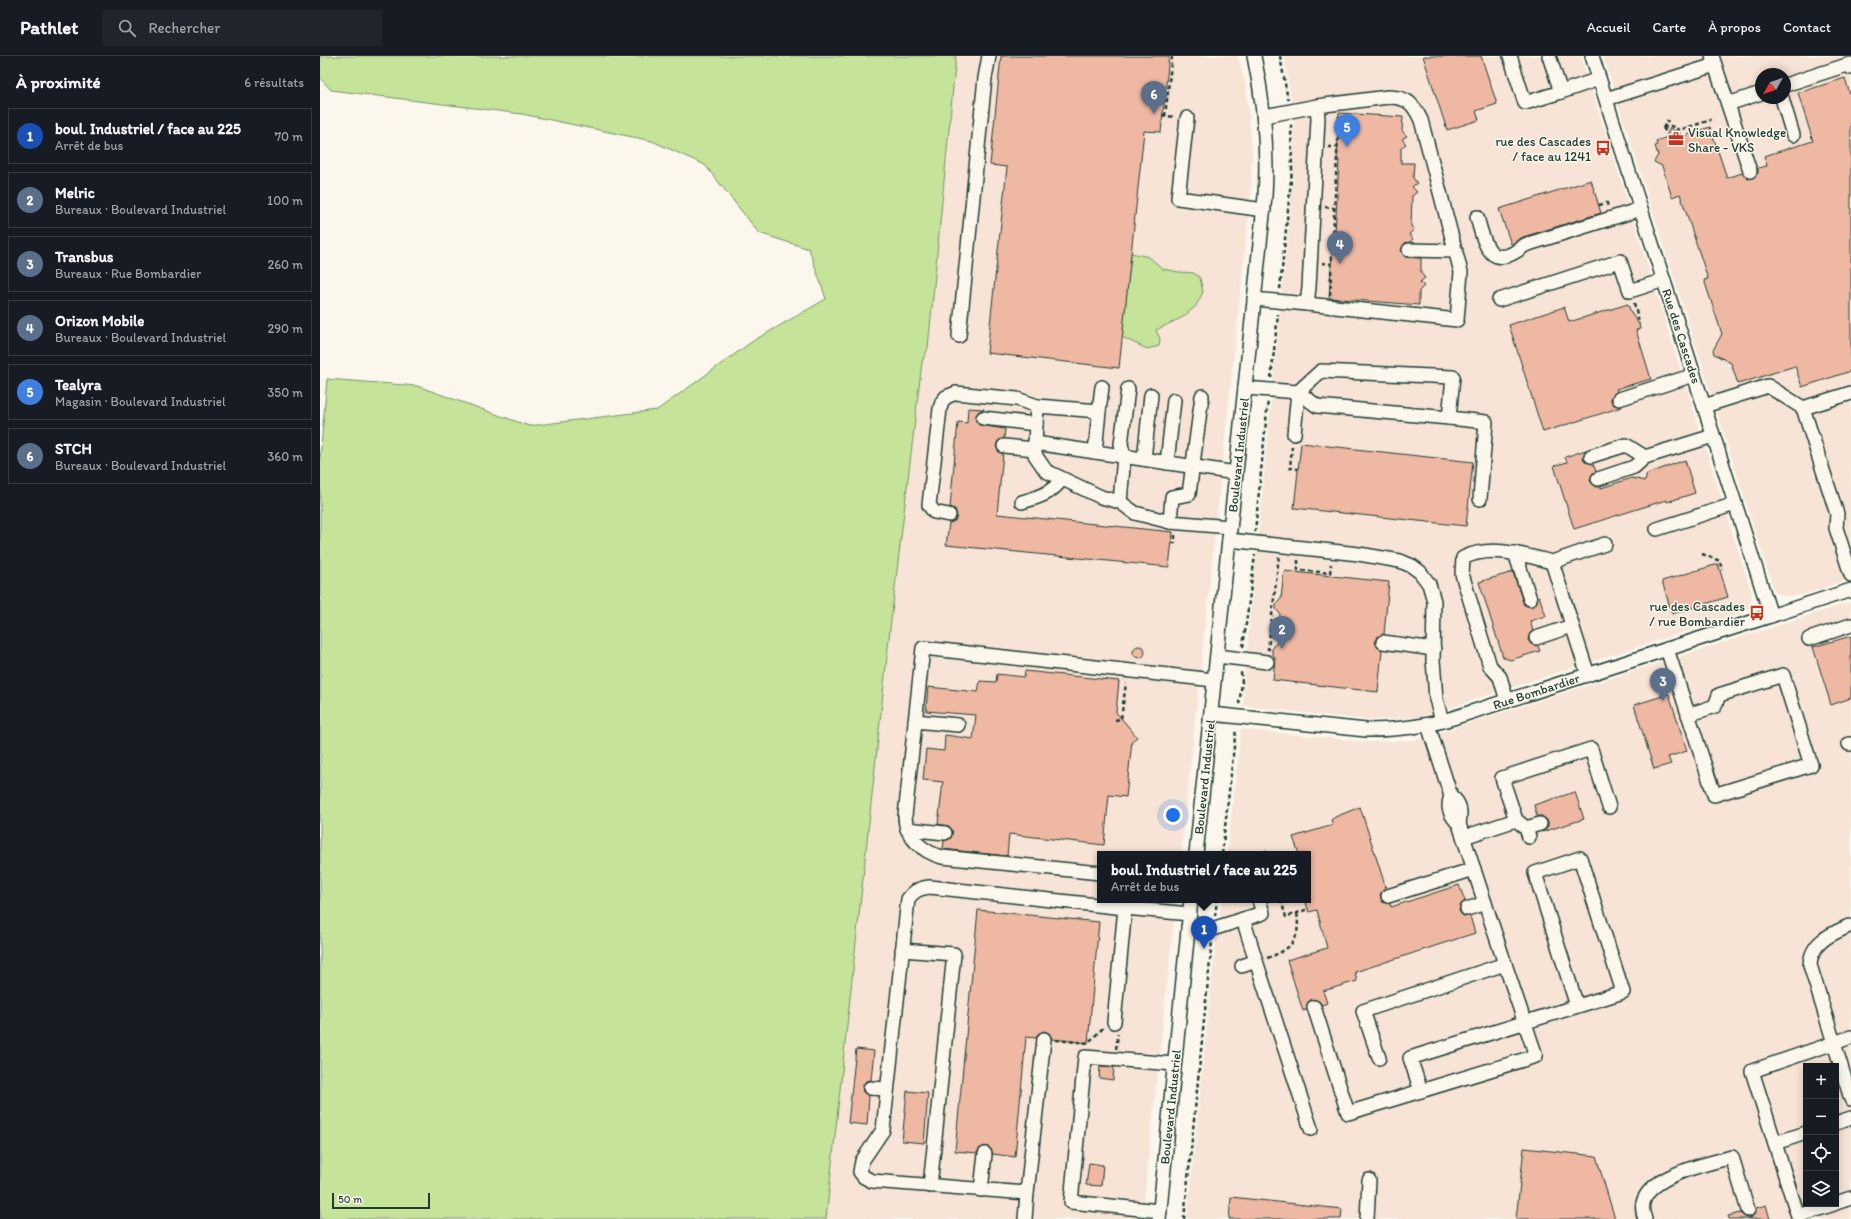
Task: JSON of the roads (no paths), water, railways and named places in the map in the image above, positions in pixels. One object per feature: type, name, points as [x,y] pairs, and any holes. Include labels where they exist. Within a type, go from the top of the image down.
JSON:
[{"type":"street","points":[[959,336],[985,78],[989,56]]},
{"type":"street","name":"Boulevard Industriel","points":[[1196,851],[1264,210],[1267,164],[1264,116],[1254,56]]},
{"type":"street","points":[[1510,56],[1525,103],[1600,79]]},
{"type":"street","points":[[1549,56],[1561,92]]},
{"type":"street","name":"Rue des Cascades","points":[[1592,56],[1770,616]]},
{"type":"street","points":[[1606,99],[1714,61],[1750,171]]},
{"type":"street","points":[[1791,84],[1850,64],[1851,68]]},
{"type":"street","points":[[1728,104],[1755,95]]},
{"type":"street","points":[[1254,299],[1457,320],[1462,279],[1421,120],[1412,105],[1406,100],[1399,97],[1388,97],[1316,106],[1264,116]]},
{"type":"street","points":[[1784,104],[1793,135]]},
{"type":"street","points":[[1307,304],[1318,119],[1316,106]]},
{"type":"street","points":[[1181,117],[1178,198],[1264,210]]},
{"type":"street","points":[[1477,217],[1485,243],[1491,252],[1497,257],[1501,258],[1514,254],[1525,245],[1641,209]]},
{"type":"street","points":[[1409,250],[1456,251]]},
{"type":"street","points":[[1499,300],[1620,261],[1630,291],[1664,280]]},
{"type":"street","points":[[1293,437],[1298,392],[1321,370],[1453,377],[1449,418]]},
{"type":"street","points":[[1619,399],[1694,375]]},
{"type":"street","points":[[1704,406],[1768,386],[1803,408],[1837,514],[1836,528],[1851,575]]},
{"type":"street","points":[[1095,452],[1102,387]]},
{"type":"street","points":[[1245,388],[1298,392],[1317,406],[1486,422],[1480,499]]},
{"type":"street","points":[[1120,502],[1124,456],[1121,444],[1128,389]]},
{"type":"street","points":[[949,515],[934,512],[929,504],[938,423],[942,402],[951,394],[956,393],[1017,399],[1037,406],[1100,411]]},
{"type":"street","points":[[1803,408],[1851,393]]},
{"type":"street","points":[[1144,459],[1151,396]]},
{"type":"street","points":[[1173,527],[1172,497],[1189,494],[1202,396]]},
{"type":"street","points":[[1167,463],[1174,400]]},
{"type":"street","points":[[1037,406],[1035,455],[1040,465],[1046,471],[1062,479],[1101,496],[1120,502],[1135,513],[1173,527],[1230,533],[1400,561],[1412,566],[1420,572],[1429,584],[1434,601],[1436,699],[1442,721]]},
{"type":"street","points":[[983,418],[1036,424]]},
{"type":"street","points":[[1598,479],[1634,467],[1645,457],[1713,436]]},
{"type":"street","points":[[1591,456],[1626,445],[1645,457]]},
{"type":"street","points":[[1004,446],[1035,446],[1095,452],[1193,468],[1236,473]]},
{"type":"street","points":[[1022,502],[1042,497],[1062,479]]},
{"type":"street","points":[[1657,529],[1735,504]]},
{"type":"street","points":[[1507,701],[1500,677],[1490,666],[1462,574],[1463,558],[1468,555],[1493,552],[1515,553],[1552,562],[1605,544]]},
{"type":"street","points":[[1515,553],[1530,599]]},
{"type":"street","points":[[1552,562],[1588,674]]},
{"type":"street","name":"Rue Bombardier","points":[[1211,714],[1366,730],[1399,729],[1428,725],[1851,590]]},
{"type":"street","points":[[1809,639],[1851,625]]},
{"type":"street","points":[[1536,638],[1572,626]]},
{"type":"street","points":[[1383,642],[1434,649]]},
{"type":"street","points":[[1097,873],[942,857],[927,851],[918,844],[907,829],[905,816],[923,648],[1214,680]]},
{"type":"street","points":[[1667,649],[1688,715],[1714,795],[1811,765],[1782,674],[1719,695],[1715,706],[1688,715]]},
{"type":"street","points":[[1217,656],[1267,662]]},
{"type":"street","points":[[915,721],[958,725]]},
{"type":"street","points":[[1314,1007],[1348,1113],[1536,1056],[1464,837],[1459,824],[1452,816],[1448,804],[1451,796],[1428,725]]},
{"type":"street","points":[[1540,824],[1528,833],[1516,820],[1502,778],[1591,749],[1609,807]]},
{"type":"street","points":[[1464,837],[1516,820]]},
{"type":"street","points":[[907,829],[945,833]]},
{"type":"street","points":[[1421,1091],[1410,1058],[1623,992],[1580,858],[1535,873],[1577,1006]]},
{"type":"street","points":[[1388,896],[1474,869]]},
{"type":"street","points":[[1027,1193],[872,1181],[864,1177],[860,1172],[862,1161],[883,1130],[908,899],[913,892],[921,888],[930,887],[1125,908],[1189,921],[1209,930],[1263,913],[1260,903]]},
{"type":"street","name":"Boulevard Industriel","points":[[1159,1215],[1191,903]]},
{"type":"street","points":[[1467,909],[1486,903]]},
{"type":"street","points":[[1116,1026],[1125,908]]},
{"type":"street","points":[[1243,919],[1261,960],[1311,1129]]},
{"type":"street","points":[[1849,926],[1821,941],[1810,956],[1811,971],[1851,1099]]},
{"type":"street","points":[[902,950],[954,954],[930,1186]]},
{"type":"street","points":[[1242,966],[1261,960]]},
{"type":"street","points":[[1379,1058],[1363,1011],[1506,964]]},
{"type":"street","points":[[1826,1207],[1798,1216],[1752,1071],[1851,1037]]},
{"type":"street","points":[[1025,1219],[1044,1039]]},
{"type":"street","points":[[1159,1215],[1071,1202],[1085,1056],[1174,1064]]},
{"type":"street","points":[[870,1088],[887,1089]]},
{"type":"street","points":[[1839,1122],[1851,1118]]},
{"type":"street","points":[[1775,1143],[1803,1134]]},
{"type":"street","points":[[981,1190],[985,1154]]},
{"type":"street","points":[[1644,1219],[1643,1204],[1646,1195],[1660,1182],[1672,1176],[1732,1157],[1748,1210]]},
{"type":"street","points":[[1367,1219],[1369,1180]]},
{"type":"street","points":[[1839,1202],[1851,1198]]},
{"type":"place","name":"STCH","points":[[1154,114]]},
{"type":"place","name":"Visual Knowledge Share - VKS","points":[[1676,139]]},
{"type":"place","name":"Tealyra","points":[[1347,147]]},
{"type":"place","name":"rue des Cascades / face au 1241","points":[[1603,148]]},
{"type":"place","name":"Orizon Mobile","points":[[1340,264]]},
{"type":"place","name":"rue des Cascades / rue Bombardier","points":[[1757,613]]},
{"type":"place","name":"Melric","points":[[1282,649]]},
{"type":"place","name":"Transbus","points":[[1663,701]]},
{"type":"place","name":"boul. Industriel / face au 225","points":[[1204,949]]}]
